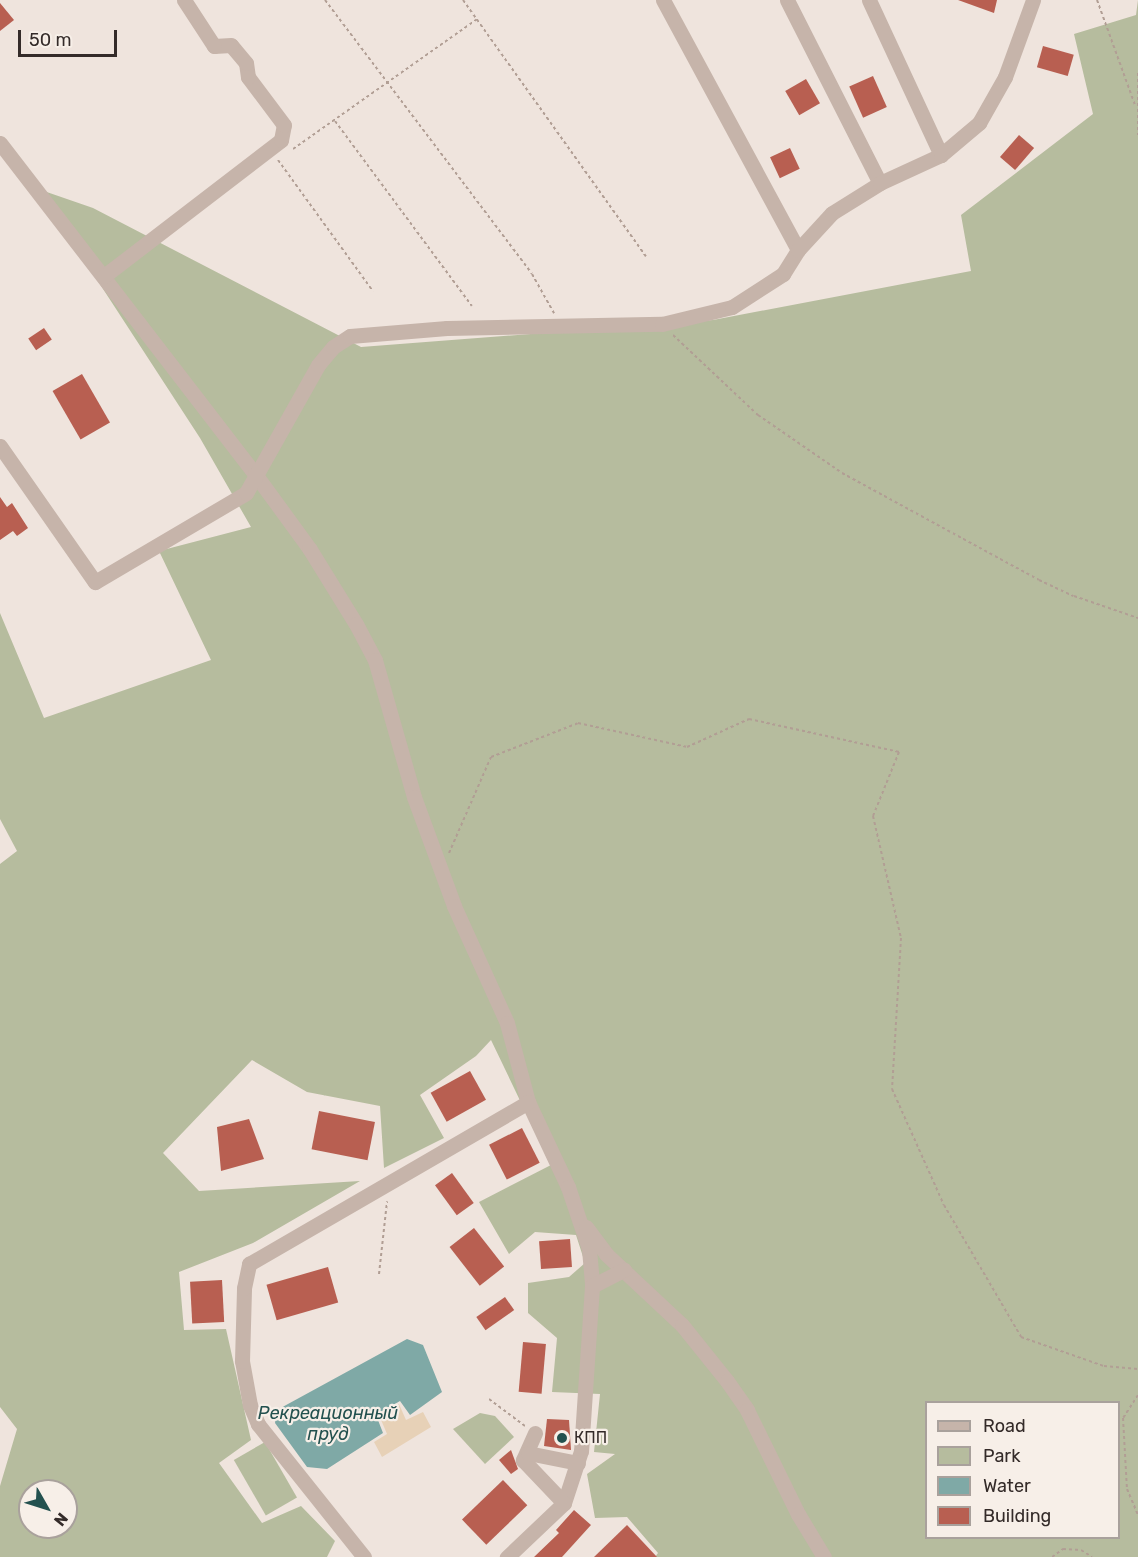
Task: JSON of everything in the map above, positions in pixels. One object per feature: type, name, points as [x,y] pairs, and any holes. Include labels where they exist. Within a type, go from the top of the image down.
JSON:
[{"type":"street","points":[[104,276],[281,140],[284,125],[248,77],[246,63],[231,45],[214,46],[183,0]]},
{"type":"street","points":[[663,0],[798,249]]},
{"type":"street","points":[[788,0],[880,183]]},
{"type":"street","points":[[869,0],[941,154]]},
{"type":"street","points":[[0,446],[95,582],[246,493],[255,474],[270,456],[318,365],[333,347],[350,336],[560,324],[662,324],[732,307],[783,274],[798,249],[832,213],[880,183],[941,154],[979,123],[1005,77],[1033,0]]},
{"type":"street","points":[[0,143],[104,276],[309,548],[375,660],[414,797],[454,906],[507,1023],[528,1102],[559,1163],[589,1248],[592,1286],[579,1457],[564,1503],[507,1557]]},
{"type":"street","points":[[364,1557],[254,1415],[242,1361],[244,1288],[249,1264],[528,1102]]},
{"type":"street","points":[[576,1213],[606,1254],[682,1325],[727,1381],[747,1410],[798,1514],[824,1557]]},
{"type":"street","points":[[592,1286],[624,1270]]},
{"type":"street","points":[[534,1433],[528,1453],[523,1460],[564,1503]]},
{"type":"street","points":[[528,1453],[579,1457]]},
{"type":"path","points":[[325,0],[386,85],[525,265],[560,324]]},
{"type":"path","points":[[463,0],[646,257]]},
{"type":"path","points":[[1097,0],[1136,105]]},
{"type":"path","points":[[374,291],[277,160],[477,20]]},
{"type":"path","points":[[1138,73],[1136,105],[1138,135]]},
{"type":"path","points":[[334,120],[472,306]]},
{"type":"path","points":[[662,324],[758,415],[842,472],[1039,580],[1074,596],[1138,618]]},
{"type":"path","points":[[446,861],[491,757],[578,723],[687,747],[749,719],[899,752],[873,816],[901,938],[892,1089],[944,1205],[1021,1337],[1104,1366],[1138,1369]]},
{"type":"path","points":[[379,1274],[387,1183]]},
{"type":"path","points":[[1138,1395],[1123,1418],[1127,1489],[1138,1515]]},
{"type":"path","points":[[489,1399],[534,1433]]},
{"type":"path","points":[[1052,1557],[1064,1549],[1081,1550],[1092,1557]]},
{"type":"green space","points":[[1138,0],[1138,1557],[655,1557],[658,1553],[627,1517],[595,1518],[587,1474],[615,1454],[594,1452],[600,1394],[552,1392],[557,1338],[528,1313],[528,1283],[569,1277],[585,1263],[576,1235],[535,1232],[509,1254],[479,1202],[551,1165],[491,1040],[476,1056],[420,1095],[444,1138],[384,1168],[380,1106],[307,1092],[252,1060],[163,1153],[199,1191],[360,1181],[253,1243],[179,1272],[184,1330],[226,1329],[251,1440],[219,1463],[262,1523],[301,1506],[335,1541],[327,1557],[0,1557],[0,1486],[17,1429],[0,1407],[0,864],[17,851],[0,819],[0,613],[44,718],[211,660],[159,551],[251,527],[200,438],[38,189],[93,208],[361,347],[713,320],[971,271],[961,215],[1093,114],[1074,34],[1136,15]]},
{"type":"green space","points":[[480,1413],[495,1416],[514,1437],[485,1464],[453,1429]]},
{"type":"green space","points":[[265,1442],[297,1497],[266,1515],[234,1460]]},
{"type":"sand","points":[[399,1404],[406,1420],[423,1412],[431,1427],[382,1457],[374,1442],[387,1434],[379,1415]]},
{"type":"water","name":"Рекреационный пруд","points":[[407,1339],[423,1345],[442,1392],[410,1415],[400,1401],[376,1415],[383,1433],[327,1469],[307,1467],[275,1423],[277,1410]]},
{"type":"building","points":[[958,0],[997,0],[994,13]]},
{"type":"building","points":[[0,3],[14,20],[0,31]]},
{"type":"building","points":[[1043,46],[1074,55],[1068,76],[1037,67]]},
{"type":"building","points":[[873,76],[887,107],[863,118],[849,87]]},
{"type":"building","points":[[806,79],[820,103],[799,115],[785,91]]},
{"type":"building","points":[[1019,135],[1034,148],[1015,170],[1000,157]]},
{"type":"building","points":[[790,148],[800,169],[780,178],[770,157]]},
{"type":"building","points":[[44,328],[52,340],[36,350],[28,339]]},
{"type":"building","points":[[82,374],[110,422],[81,439],[53,391]]},
{"type":"building","points":[[0,497],[7,507],[12,503],[28,528],[17,536],[13,531],[0,540]]},
{"type":"building","points":[[470,1071],[486,1100],[447,1122],[431,1093]]},
{"type":"building","points":[[319,1111],[375,1122],[368,1160],[312,1149]]},
{"type":"building","points":[[249,1119],[264,1159],[221,1171],[217,1127]]},
{"type":"building","points":[[522,1128],[540,1163],[507,1180],[489,1145]]},
{"type":"building","points":[[452,1173],[474,1203],[457,1215],[435,1185]]},
{"type":"building","points":[[474,1228],[504,1267],[480,1286],[450,1247]]},
{"type":"building","points":[[570,1239],[572,1267],[541,1269],[539,1241]]},
{"type":"building","points":[[328,1267],[338,1303],[277,1320],[266,1285]]},
{"type":"building","points":[[222,1280],[224,1322],[192,1324],[190,1282]]},
{"type":"building","points":[[505,1297],[514,1310],[486,1330],[476,1317]]},
{"type":"building","points":[[523,1342],[546,1344],[542,1394],[519,1392]]},
{"type":"building","name":"КПП","points":[[547,1419],[569,1420],[571,1450],[544,1446]]},
{"type":"building","points":[[511,1450],[518,1469],[511,1474],[499,1460]]},
{"type":"building","points":[[503,1480],[527,1505],[486,1545],[462,1520]]},
{"type":"building","points":[[574,1510],[591,1525],[562,1557],[534,1557],[559,1533],[556,1530]]},
{"type":"building","points":[[627,1525],[657,1557],[594,1557]]},
{"type":"place","name":"КПП","points":[[562,1438]]}]
